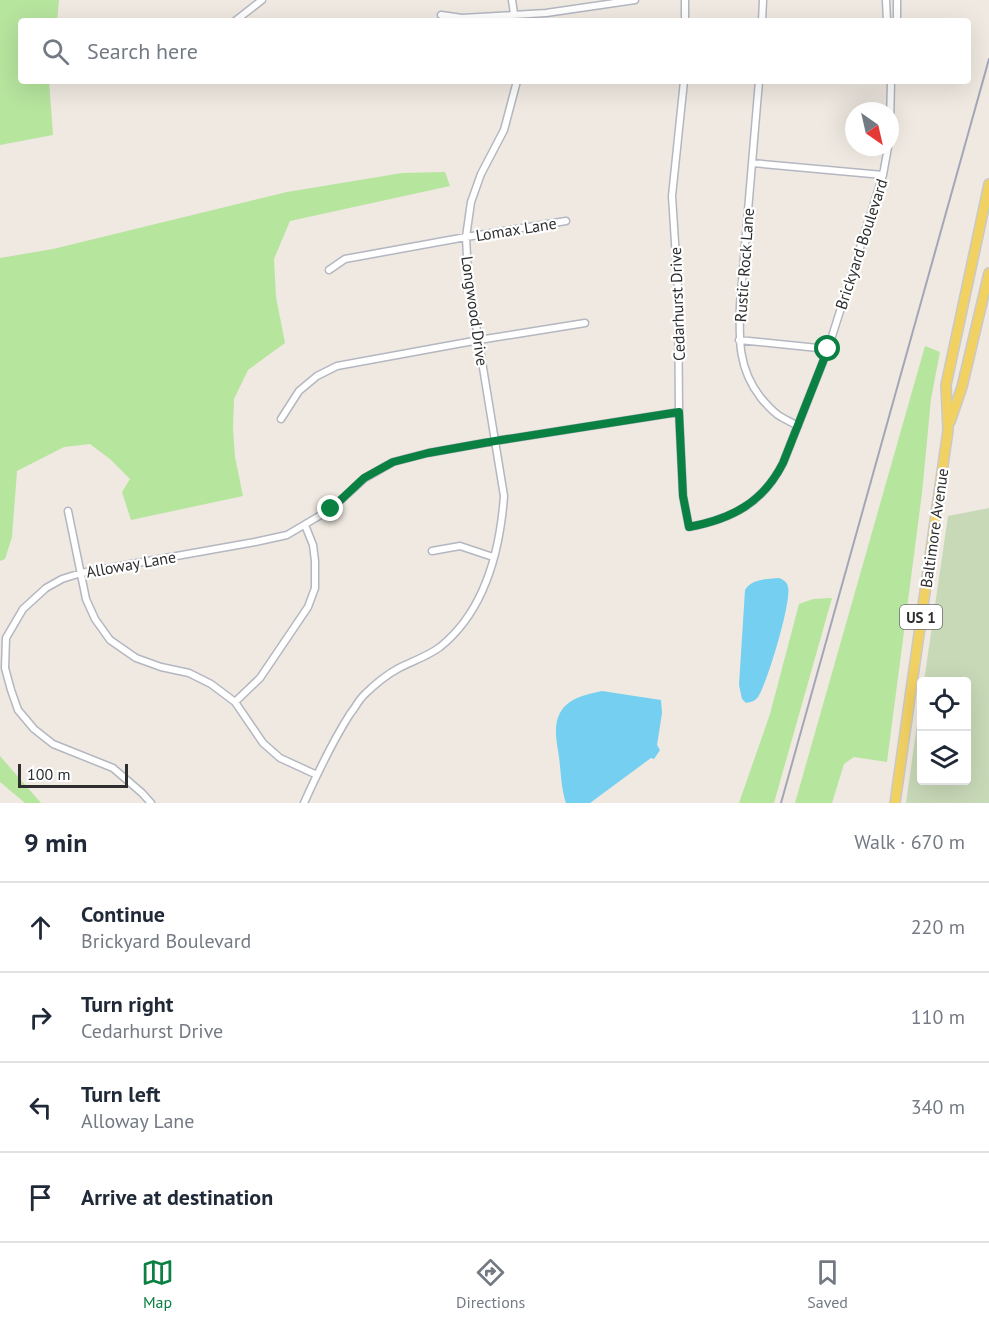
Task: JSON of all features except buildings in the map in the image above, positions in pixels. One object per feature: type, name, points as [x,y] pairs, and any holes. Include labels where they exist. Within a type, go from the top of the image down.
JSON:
[{"type":"main road","name":"Baltimore Avenue","points":[[948,430],[946,385],[989,184]]},
{"type":"main road","name":"Baltimore Avenue","points":[[894,803],[948,430],[962,387],[989,273]]},
{"type":"street","points":[[239,18],[262,0]]},
{"type":"street","points":[[512,0],[515,18]]},
{"type":"street","points":[[441,15],[462,18],[515,18],[635,0]]},
{"type":"street","points":[[685,0],[685,18]]},
{"type":"street","points":[[762,18],[763,0]]},
{"type":"street","points":[[886,0],[887,18]]},
{"type":"street","points":[[897,0],[897,18]]},
{"type":"street","name":"Longwood Drive","points":[[495,441],[468,276],[466,237],[471,202],[481,174],[504,130],[516,84]]},
{"type":"street","name":"Cedarhurst Drive","points":[[684,84],[672,196],[678,290],[679,412],[683,496],[689,527]]},
{"type":"street","name":"Rustic Rock Lane","points":[[759,84],[740,305],[741,359],[754,390],[777,414],[798,426]]},
{"type":"street","points":[[891,84],[891,102]]},
{"type":"street","name":"Brickyard Boulevard","points":[[689,527],[714,522],[734,513],[758,498],[776,477],[828,349],[883,175],[886,156]]},
{"type":"street","points":[[752,163],[883,175]]},
{"type":"street","name":"Lomax Lane","points":[[329,270],[345,259],[566,221]]},
{"type":"street","points":[[281,419],[299,391],[317,376],[337,366],[585,323]]},
{"type":"street","points":[[739,340],[828,349]]},
{"type":"street","name":"Alloway Lane","points":[[151,803],[113,768],[53,744],[34,729],[18,710],[6,668],[3,637],[23,609],[46,588],[62,579],[81,573],[287,535],[331,509],[364,478],[393,462],[495,441],[679,412]]},
{"type":"street","points":[[304,803],[341,728],[362,697],[385,676],[440,647],[459,628],[475,605],[487,582],[502,525],[504,496],[495,441]]},
{"type":"street","points":[[68,511],[86,599],[95,619],[110,639],[136,658],[161,667],[189,673],[211,684],[235,702],[263,743],[280,758],[317,775]]},
{"type":"street","points":[[235,702],[260,678],[308,607],[315,588],[315,561],[313,545],[305,525]]},
{"type":"street","points":[[432,551],[460,546],[494,556]]},
{"type":"green space","points":[[0,0],[59,0],[57,18],[18,18],[18,84],[49,84],[53,135],[0,145]]},
{"type":"green space","points":[[445,172],[450,186],[290,221],[274,259],[276,297],[285,343],[248,370],[234,399],[235,457],[243,496],[131,520],[122,492],[130,479],[110,459],[90,444],[64,447],[17,471],[12,537],[5,559],[0,561],[0,258],[53,249],[287,192],[402,173]]},
{"type":"green space","points":[[925,346],[940,352],[931,399],[922,493],[887,762],[854,757],[844,764],[832,803],[795,803]]},
{"type":"green space","points":[[989,508],[989,803],[906,803],[917,725],[917,785],[971,785],[971,677],[925,677],[948,516]]},
{"type":"green space","points":[[832,598],[774,803],[739,803],[770,714],[799,604],[813,599]]},
{"type":"green space","points":[[0,756],[41,803],[25,803],[0,782]]},
{"type":"water","points":[[779,578],[785,581],[788,587],[783,625],[762,689],[756,699],[746,703],[742,699],[739,685],[745,590],[755,582]]},
{"type":"water","points":[[602,691],[661,700],[662,713],[657,745],[660,750],[654,759],[651,758],[590,803],[566,803],[556,736],[559,714],[564,707],[577,698]]},
{"type":"railway","points":[[781,803],[989,59]]},
{"type":"route","points":[[331,509],[364,478],[393,462],[495,441],[679,412],[683,496],[689,527],[714,522],[758,498],[776,477],[828,349]]}]
